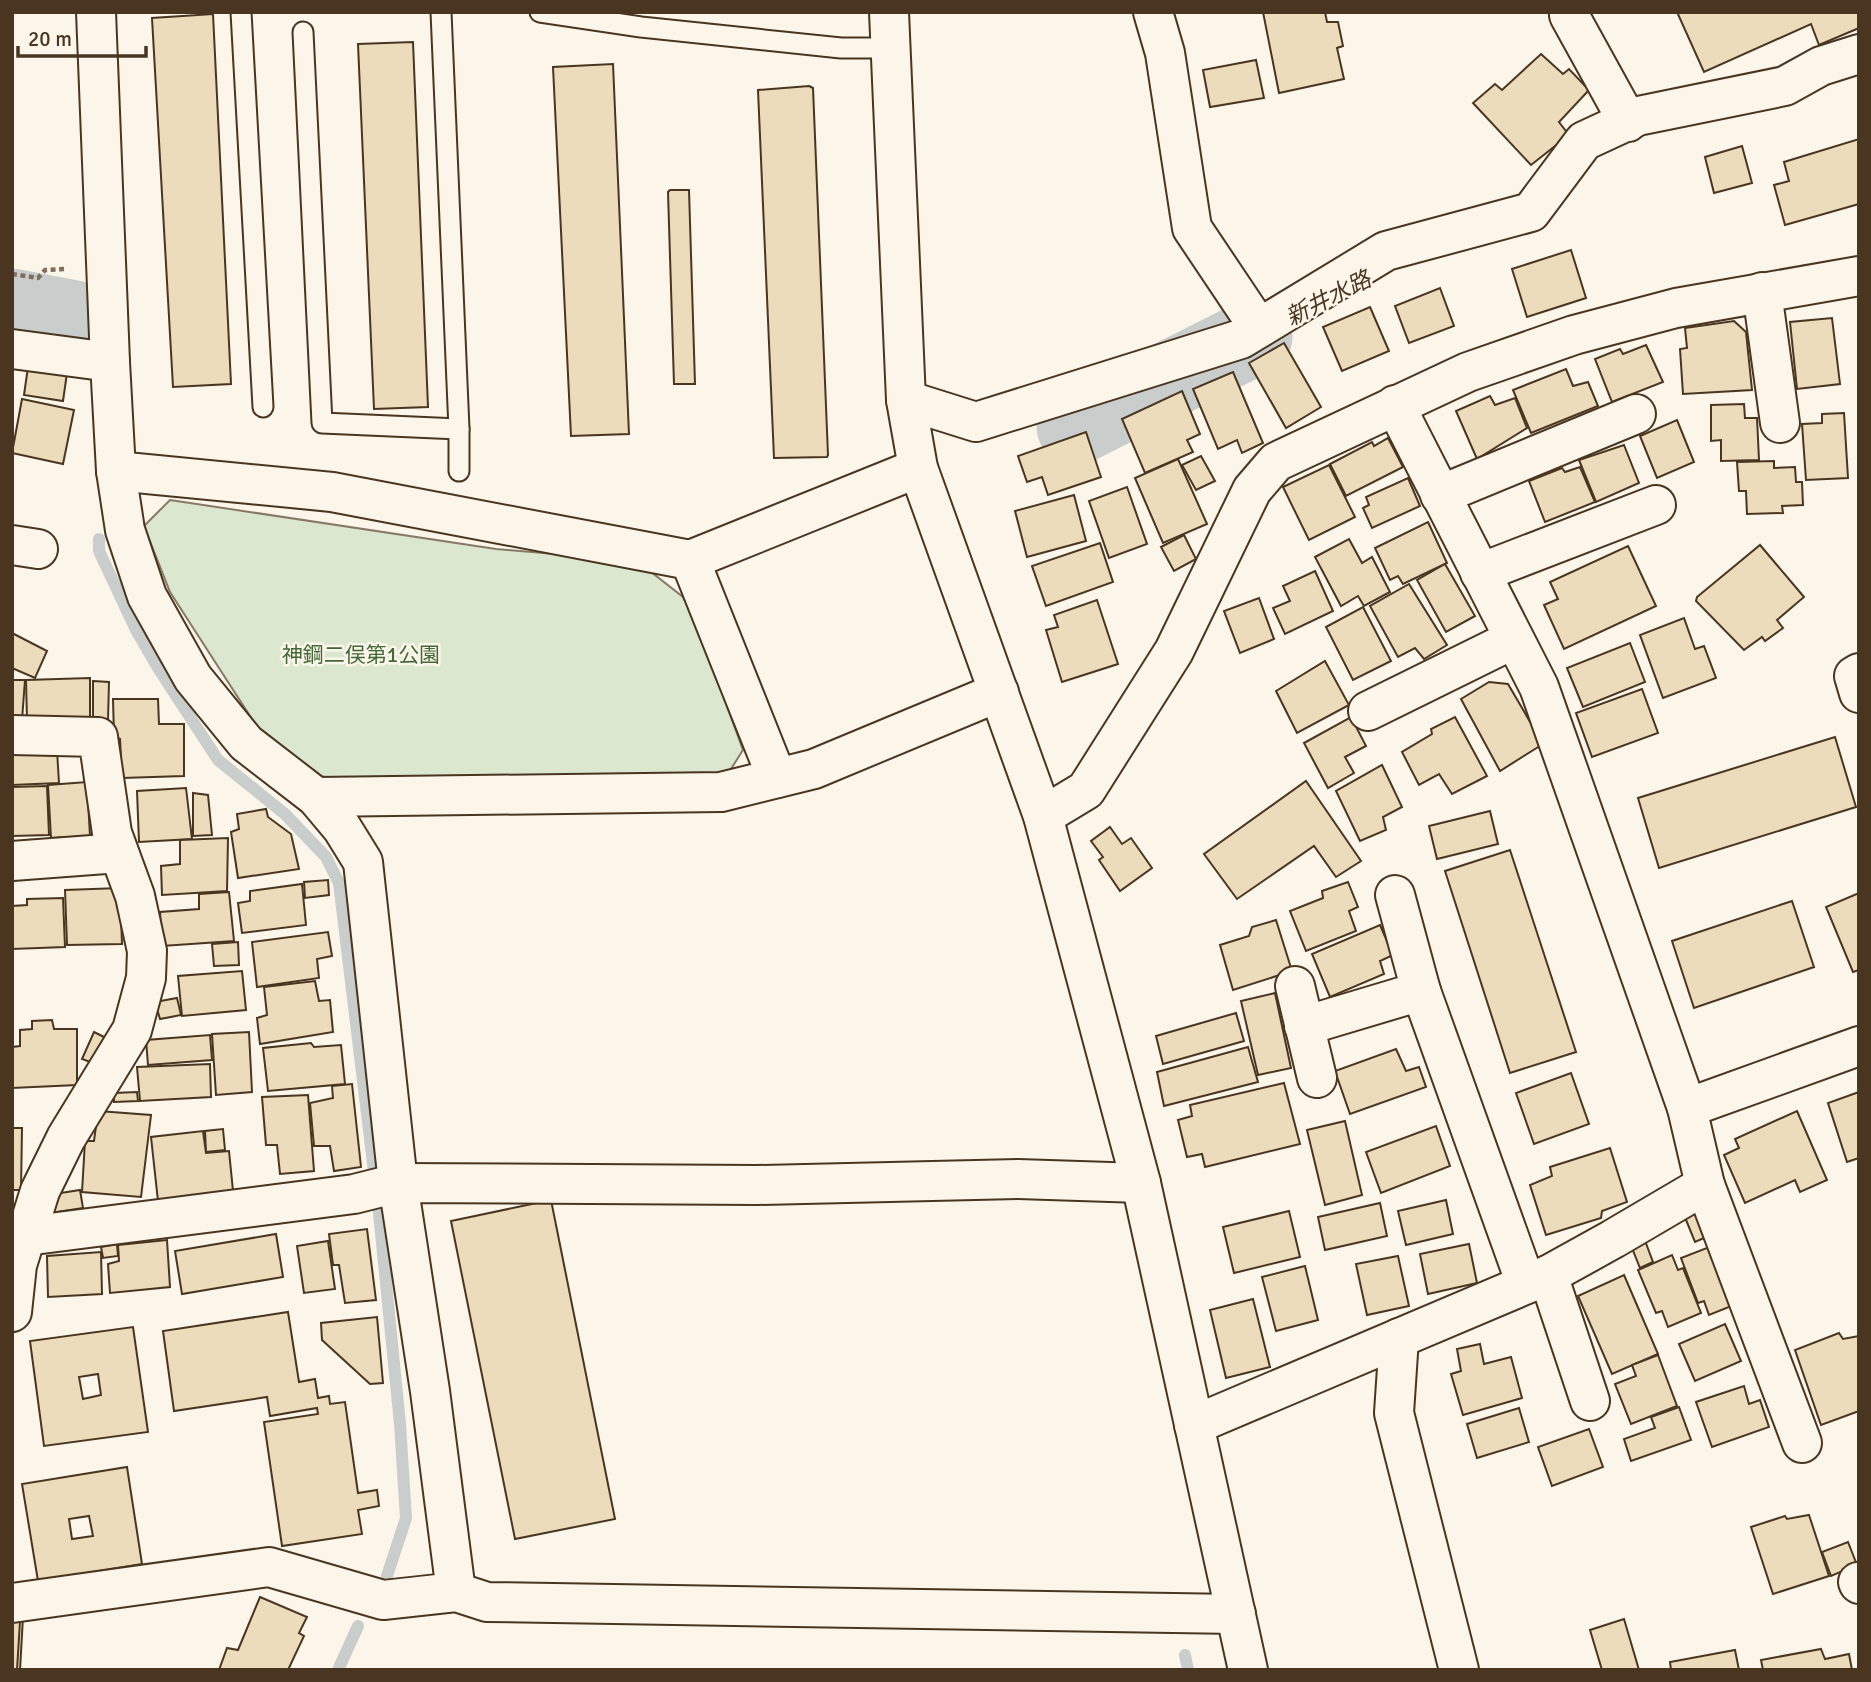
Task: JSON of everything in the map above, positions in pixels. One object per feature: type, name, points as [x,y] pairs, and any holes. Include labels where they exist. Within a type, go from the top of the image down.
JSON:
[{"type":"street","points":[[96,12],[116,471],[125,530],[146,596],[193,678],[246,743],[316,797],[342,828],[363,862],[398,1183],[430,1391],[456,1592]]},
{"type":"street","points":[[1153,12],[1165,52],[1192,229],[1259,328]]},
{"type":"street","points":[[1569,15],[1628,122]]},
{"type":"street","points":[[890,30],[906,400],[918,468],[1043,816],[1141,1182],[1248,1670]]},
{"type":"street","points":[[906,400],[976,422],[1241,339],[1386,251],[1531,212],[1584,141],[1638,116],[1785,86],[1821,66],[1859,54]]},
{"type":"street","points":[[1043,816],[1086,790],[1174,651],[1252,489],[1276,462],[1468,372],[1574,335],[1676,308],[1859,275]]},
{"type":"street","points":[[1762,292],[1780,423]]},
{"type":"street","points":[[12,349],[110,362]]},
{"type":"street","points":[[1395,405],[1539,687],[1687,1108],[1705,1185],[1802,1443]]},
{"type":"street","points":[[1440,495],[1636,414]]},
{"type":"street","points":[[116,471],[332,492],[690,559],[918,468]]},
{"type":"street","points":[[1480,573],[1656,505]]},
{"type":"street","points":[[690,559],[777,778]]},
{"type":"street","points":[[1368,710],[1514,639]]},
{"type":"street","points":[[1859,673],[1854,676],[1859,693]]},
{"type":"street","points":[[316,797],[721,792],[814,769],[999,692]]},
{"type":"street","points":[[12,734],[97,737],[112,833],[135,896],[147,951],[146,978],[132,1030],[52,1164],[40,1191],[17,1265],[12,1312]]},
{"type":"street","points":[[12,861],[119,853]]},
{"type":"street","points":[[1395,895],[1421,991],[1537,1279],[1590,1401]]},
{"type":"street","points":[[1295,986],[1317,1078]]},
{"type":"street","points":[[1304,1026],[1421,991]]},
{"type":"street","points":[[1687,1108],[1859,1046]]},
{"type":"street","points":[[26,1236],[354,1194],[398,1183],[757,1185],[1018,1179],[1141,1182]]},
{"type":"street","points":[[1194,1425],[1537,1279],[1613,1240],[1705,1185]]},
{"type":"street","points":[[1399,1338],[1394,1413],[1459,1670]]},
{"type":"street","points":[[12,1603],[269,1567],[383,1600],[456,1592],[487,1602],[1236,1614]]},
{"type":"lane","points":[[241,12],[263,407]]},
{"type":"lane","points":[[441,12],[459,471]]},
{"type":"lane","points":[[540,12],[641,27],[841,48],[890,30]]},
{"type":"lane","points":[[303,32],[322,424],[459,429]]},
{"type":"path","points":[[12,274],[38,278]]},
{"type":"green space","name":"神鋼二俣第1公園","points":[[170,500],[496,549],[637,561],[683,597],[697,624],[743,750],[724,780],[346,779],[316,776],[259,730],[170,592],[144,526]]},
{"type":"building","points":[[1263,12],[1325,12],[1327,22],[1338,22],[1343,46],[1337,48],[1344,79],[1279,93]]},
{"type":"building","points":[[1677,12],[1859,12],[1859,28],[1819,45],[1811,24],[1704,72]]},
{"type":"building","points":[[213,14],[231,384],[173,387],[152,18]]},
{"type":"building","points":[[413,42],[428,407],[374,409],[358,44]]},
{"type":"building","points":[[1541,54],[1563,74],[1569,69],[1589,90],[1559,122],[1569,135],[1531,165],[1473,103],[1495,84],[1502,90]]},
{"type":"building","points":[[1256,60],[1264,98],[1210,107],[1203,70]]},
{"type":"building","points":[[613,64],[629,434],[571,436],[553,67]]},
{"type":"building","points":[[809,86],[813,88],[828,455],[774,458],[758,90]]},
{"type":"building","points":[[1859,139],[1859,204],[1785,225],[1774,185],[1789,181],[1784,162]]},
{"type":"building","points":[[1742,146],[1752,183],[1714,193],[1705,157]]},
{"type":"building","points":[[670,190],[689,190],[695,384],[674,384]]},
{"type":"building","points":[[1571,250],[1586,298],[1527,317],[1512,269]]},
{"type":"building","points":[[1440,288],[1454,326],[1409,343],[1395,306]]},
{"type":"building","points":[[1370,307],[1389,351],[1342,371],[1323,327]]},
{"type":"building","points":[[1832,318],[1840,384],[1797,389],[1790,322]]},
{"type":"building","points":[[1734,321],[1746,332],[1752,390],[1683,394],[1680,349],[1687,348],[1685,328]]},
{"type":"building","points":[[1284,343],[1321,407],[1286,428],[1249,363]]},
{"type":"building","points":[[1646,345],[1663,382],[1612,402],[1595,359],[1620,349],[1623,354]]},
{"type":"building","points":[[28,367],[67,373],[63,401],[24,395]]},
{"type":"building","points":[[1566,369],[1573,386],[1588,382],[1598,406],[1531,433],[1513,390]]},
{"type":"building","points":[[1233,372],[1263,443],[1242,453],[1237,440],[1218,449],[1193,389]]},
{"type":"building","points":[[1182,391],[1200,434],[1187,440],[1193,452],[1145,473],[1122,419]]},
{"type":"building","points":[[1490,396],[1495,405],[1515,398],[1527,428],[1477,459],[1456,411]]},
{"type":"building","points":[[22,399],[74,410],[63,464],[12,453]]},
{"type":"building","points":[[1744,404],[1745,418],[1757,418],[1759,460],[1721,461],[1721,440],[1711,441],[1711,405]]},
{"type":"building","points":[[1844,413],[1848,478],[1806,480],[1802,424],[1822,423],[1822,414]]},
{"type":"building","points":[[1677,420],[1694,462],[1657,478],[1640,436]]},
{"type":"building","points":[[1086,432],[1101,477],[1048,495],[1042,477],[1027,482],[1018,456]]},
{"type":"building","points":[[1388,438],[1403,467],[1346,496],[1330,464],[1372,442],[1374,446]]},
{"type":"building","points":[[1624,445],[1639,483],[1596,502],[1579,460]]},
{"type":"building","points":[[1201,456],[1215,481],[1196,490],[1182,465]]},
{"type":"building","points":[[1178,459],[1207,524],[1163,543],[1135,478]]},
{"type":"building","points":[[1774,461],[1774,468],[1795,467],[1796,482],[1802,482],[1803,505],[1782,506],[1783,513],[1747,514],[1746,491],[1739,491],[1737,462]]},
{"type":"building","points":[[1329,465],[1355,517],[1309,540],[1283,487]]},
{"type":"building","points":[[1580,467],[1595,502],[1545,522],[1529,481],[1562,468],[1565,472]]},
{"type":"building","points":[[1408,478],[1420,506],[1372,528],[1363,508],[1369,505],[1366,497]]},
{"type":"building","points":[[1127,487],[1147,544],[1109,558],[1089,501]]},
{"type":"building","points":[[1074,495],[1086,541],[1027,557],[1015,511]]},
{"type":"building","points":[[1428,522],[1447,563],[1403,584],[1398,576],[1390,580],[1375,548]]},
{"type":"building","points":[[1184,535],[1196,559],[1174,571],[1161,547]]},
{"type":"building","points":[[1349,539],[1362,563],[1372,557],[1390,592],[1364,606],[1358,596],[1341,606],[1315,557]]},
{"type":"building","points":[[1100,543],[1113,582],[1046,606],[1032,566]]},
{"type":"building","points":[[1760,545],[1804,597],[1777,620],[1783,628],[1765,641],[1762,637],[1744,650],[1696,601],[1697,597]]},
{"type":"building","points":[[1628,546],[1656,606],[1564,649],[1544,605],[1558,599],[1550,582]]},
{"type":"building","points":[[1445,564],[1475,616],[1446,632],[1417,580]]},
{"type":"building","points":[[1315,571],[1333,611],[1285,634],[1273,608],[1290,601],[1283,586]]},
{"type":"building","points":[[1409,584],[1447,645],[1424,659],[1415,648],[1398,657],[1370,606]]},
{"type":"building","points":[[1259,598],[1274,639],[1240,653],[1224,611]]},
{"type":"building","points":[[1097,600],[1118,664],[1062,682],[1046,630],[1058,627],[1054,615]]},
{"type":"building","points":[[1363,607],[1391,661],[1353,680],[1326,627]]},
{"type":"building","points":[[1684,618],[1695,649],[1704,646],[1716,678],[1663,698],[1640,635]]},
{"type":"building","points":[[12,633],[47,651],[35,678],[12,668]]},
{"type":"building","points":[[1630,643],[1645,682],[1583,707],[1567,668]]},
{"type":"building","points":[[1325,661],[1349,705],[1297,733],[1276,691]]},
{"type":"building","points":[[90,678],[90,721],[27,720],[26,680]]},
{"type":"building","points":[[12,680],[25,680],[22,720],[12,720]]},
{"type":"building","points":[[93,681],[109,682],[108,720],[93,721]]},
{"type":"building","points":[[1489,682],[1508,684],[1543,744],[1500,771],[1461,699]]},
{"type":"building","points":[[1642,689],[1658,733],[1592,757],[1576,713]]},
{"type":"building","points":[[113,699],[158,699],[159,724],[184,724],[184,776],[122,778],[120,739],[114,736]]},
{"type":"building","points":[[1351,717],[1366,746],[1345,757],[1354,773],[1328,788],[1304,743]]},
{"type":"building","points":[[1455,717],[1487,776],[1452,794],[1439,774],[1419,785],[1402,752],[1432,734],[1431,729]]},
{"type":"building","points":[[1835,737],[1856,807],[1659,868],[1638,798]]},
{"type":"building","points":[[57,750],[59,783],[12,785],[12,752]]},
{"type":"building","points":[[1382,765],[1402,807],[1383,817],[1386,830],[1360,841],[1336,791]]},
{"type":"building","points":[[1306,781],[1361,861],[1336,877],[1314,846],[1237,899],[1204,854]]},
{"type":"building","points":[[87,782],[90,836],[51,838],[48,785]]},
{"type":"building","points":[[47,786],[49,835],[12,836],[12,787]]},
{"type":"building","points":[[186,788],[192,839],[139,842],[137,791]]},
{"type":"building","points":[[193,793],[208,795],[212,835],[193,836]]},
{"type":"building","points":[[266,809],[268,817],[291,834],[299,869],[238,878],[231,832],[239,829],[237,814]]},
{"type":"building","points":[[1490,811],[1498,844],[1437,859],[1429,826]]},
{"type":"building","points":[[1110,827],[1122,844],[1131,838],[1152,868],[1120,891],[1099,860],[1103,857],[1091,841]]},
{"type":"building","points":[[228,838],[227,891],[162,895],[161,866],[180,864],[180,840]]},
{"type":"building","points":[[1510,850],[1576,1052],[1510,1073],[1445,871]]},
{"type":"building","points":[[328,880],[329,895],[305,898],[304,882]]},
{"type":"building","points":[[1348,882],[1358,907],[1349,911],[1356,931],[1306,951],[1290,911],[1323,898],[1322,891]]},
{"type":"building","points":[[302,884],[306,925],[242,933],[238,903],[250,901],[250,891]]},
{"type":"building","points":[[120,888],[122,944],[67,945],[65,890]]},
{"type":"building","points":[[229,892],[234,941],[162,946],[160,912],[199,909],[199,894]]},
{"type":"building","points":[[1859,893],[1859,970],[1853,972],[1826,907]]},
{"type":"building","points":[[63,898],[65,947],[12,949],[12,906],[27,905],[27,899]]},
{"type":"building","points":[[1792,901],[1814,967],[1694,1008],[1672,941]]},
{"type":"building","points":[[1276,920],[1292,971],[1233,990],[1220,945],[1249,936],[1252,927]]},
{"type":"building","points":[[1380,925],[1393,955],[1380,961],[1384,974],[1330,997],[1312,954]]},
{"type":"building","points":[[328,932],[332,956],[317,959],[319,978],[257,987],[252,942]]},
{"type":"building","points":[[238,942],[239,965],[214,966],[212,944]]},
{"type":"building","points":[[242,971],[246,1010],[182,1016],[178,976]]},
{"type":"building","points":[[315,981],[319,1001],[330,1000],[333,1032],[260,1044],[257,1018],[267,1015],[264,987]]},
{"type":"building","points":[[1275,993],[1291,1068],[1258,1075],[1241,1001]]},
{"type":"building","points":[[177,998],[181,1015],[160,1019],[155,1002]]},
{"type":"building","points":[[1236,1013],[1244,1041],[1163,1064],[1156,1036]]},
{"type":"building","points":[[52,1020],[54,1029],[77,1029],[77,1085],[12,1088],[12,1047],[20,1046],[20,1030],[32,1029],[32,1021]]},
{"type":"building","points":[[94,1032],[106,1038],[93,1063],[82,1059]]},
{"type":"building","points":[[249,1032],[252,1092],[216,1095],[212,1034]]},
{"type":"building","points":[[210,1035],[212,1060],[148,1065],[146,1040]]},
{"type":"building","points":[[311,1043],[314,1047],[341,1045],[345,1084],[268,1091],[263,1048]]},
{"type":"building","points":[[1248,1047],[1258,1082],[1164,1106],[1157,1072]]},
{"type":"building","points":[[1396,1049],[1406,1071],[1419,1067],[1426,1087],[1350,1114],[1335,1071]]},
{"type":"building","points":[[210,1064],[211,1097],[140,1101],[137,1067]]},
{"type":"building","points":[[1571,1073],[1589,1124],[1534,1144],[1516,1093]]},
{"type":"building","points":[[1284,1083],[1300,1144],[1205,1167],[1202,1154],[1187,1157],[1178,1120],[1192,1116],[1190,1105]]},
{"type":"building","points":[[352,1084],[361,1167],[334,1171],[330,1146],[314,1146],[310,1103],[333,1098],[332,1086]]},
{"type":"building","points":[[137,1092],[138,1101],[114,1102],[114,1093]]},
{"type":"building","points":[[1859,1092],[1859,1158],[1847,1162],[1828,1103]]},
{"type":"building","points":[[308,1095],[314,1171],[280,1174],[277,1145],[266,1145],[262,1097]]},
{"type":"building","points":[[98,1111],[151,1115],[141,1197],[82,1192],[85,1141],[94,1141]]},
{"type":"building","points":[[1797,1111],[1827,1180],[1800,1192],[1795,1180],[1745,1203],[1724,1155],[1739,1148],[1735,1139]]},
{"type":"building","points":[[1345,1121],[1362,1195],[1325,1205],[1307,1130]]},
{"type":"building","points":[[1436,1126],[1450,1166],[1381,1193],[1366,1152]]},
{"type":"building","points":[[12,1128],[22,1128],[21,1190],[12,1190]]},
{"type":"building","points":[[223,1129],[225,1150],[206,1152],[205,1131]]},
{"type":"building","points":[[203,1131],[206,1153],[229,1151],[233,1191],[158,1201],[151,1137]]},
{"type":"building","points":[[1610,1148],[1627,1202],[1602,1211],[1601,1218],[1546,1235],[1530,1185],[1552,1176],[1550,1167]]},
{"type":"building","points":[[80,1190],[83,1208],[51,1213],[48,1195]]},
{"type":"building","points":[[551,1200],[615,1519],[515,1539],[451,1221]]},
{"type":"building","points":[[1446,1200],[1453,1234],[1406,1245],[1398,1211]]},
{"type":"building","points":[[1380,1203],[1387,1236],[1325,1250],[1318,1217]]},
{"type":"building","points":[[1700,1209],[1711,1235],[1695,1242],[1684,1215]]},
{"type":"building","points":[[1289,1211],[1300,1257],[1234,1273],[1223,1227]]},
{"type":"building","points":[[367,1229],[376,1300],[345,1303],[339,1265],[333,1265],[329,1234]]},
{"type":"building","points":[[276,1234],[283,1277],[182,1294],[175,1251]]},
{"type":"building","points":[[1644,1238],[1653,1262],[1640,1268],[1630,1243]]},
{"type":"building","points":[[167,1240],[170,1287],[110,1293],[108,1264],[119,1261],[118,1245]]},
{"type":"building","points":[[328,1241],[335,1289],[304,1293],[297,1246]]},
{"type":"building","points":[[117,1244],[118,1256],[103,1258],[101,1247]]},
{"type":"building","points":[[1469,1244],[1477,1283],[1428,1294],[1420,1254]]},
{"type":"building","points":[[1712,1246],[1734,1305],[1709,1315],[1704,1301],[1698,1303],[1681,1258]]},
{"type":"building","points":[[101,1252],[102,1294],[48,1297],[47,1256]]},
{"type":"building","points":[[1672,1255],[1678,1270],[1683,1268],[1701,1313],[1668,1327],[1662,1311],[1656,1313],[1638,1270]]},
{"type":"building","points":[[1398,1256],[1409,1306],[1367,1315],[1356,1264]]},
{"type":"building","points":[[1305,1266],[1318,1320],[1276,1331],[1262,1277]]},
{"type":"building","points":[[1624,1275],[1658,1354],[1612,1374],[1578,1296]]},
{"type":"building","points":[[1253,1299],[1270,1367],[1226,1378],[1210,1310]]},
{"type":"building","points":[[288,1312],[299,1382],[315,1379],[318,1398],[329,1396],[330,1404],[345,1402],[358,1493],[377,1490],[379,1506],[358,1510],[362,1534],[282,1546],[264,1422],[318,1414],[317,1408],[270,1416],[267,1397],[174,1411],[163,1331]]},
{"type":"building","points":[[377,1317],[383,1383],[370,1384],[322,1340],[321,1323]]},
{"type":"building","points":[[1725,1324],[1741,1361],[1695,1381],[1679,1344]]},
{"type":"building","points":[[133,1327],[148,1432],[44,1446],[30,1341]],"holes":[[[98,1374],[101,1395],[83,1399],[79,1377]]]},
{"type":"building","points":[[1839,1333],[1843,1339],[1859,1336],[1859,1411],[1821,1425],[1795,1350]]},
{"type":"building","points":[[1480,1344],[1484,1364],[1511,1357],[1522,1398],[1463,1415],[1451,1374],[1461,1371],[1457,1349]]},
{"type":"building","points":[[1658,1355],[1677,1406],[1631,1424],[1615,1384],[1636,1376],[1632,1365]]},
{"type":"building","points":[[1744,1386],[1749,1404],[1760,1400],[1769,1427],[1712,1447],[1696,1402]]},
{"type":"building","points":[[1679,1407],[1691,1440],[1631,1461],[1624,1439],[1655,1428],[1651,1417]]},
{"type":"building","points":[[1519,1408],[1529,1442],[1477,1458],[1467,1424]]},
{"type":"building","points":[[1589,1429],[1603,1467],[1552,1486],[1538,1447]]},
{"type":"building","points":[[127,1467],[142,1564],[38,1581],[22,1484]],"holes":[[[89,1516],[93,1536],[72,1539],[69,1519]]]},
{"type":"building","points":[[1809,1515],[1829,1576],[1773,1594],[1751,1527],[1785,1516],[1787,1519]]},
{"type":"building","points":[[1848,1542],[1857,1565],[1831,1576],[1822,1552]]},
{"type":"building","points":[[260,1597],[307,1617],[299,1633],[304,1636],[288,1670],[219,1670],[227,1648],[238,1650]]},
{"type":"building","points":[[23,1617],[20,1670],[12,1670],[12,1618]]},
{"type":"building","points":[[1624,1619],[1639,1670],[1602,1670],[1590,1630]]},
{"type":"building","points":[[12,1620],[20,1621],[17,1670],[12,1670]]},
{"type":"building","points":[[1821,1649],[1825,1659],[1849,1654],[1852,1670],[1763,1670],[1761,1660]]},
{"type":"building","points":[[1735,1650],[1739,1670],[1671,1670],[1670,1662]]},
{"type":"waterway","name":"新井水路","points":[[12,307],[75,319]]},
{"type":"waterway","name":"新井水路","points":[[1075,427],[1254,337]]},
{"type":"waterway","points":[[99,539],[99,551],[136,630],[218,760],[285,814],[326,857],[339,883],[379,1213],[400,1424],[406,1518],[387,1576]]},
{"type":"waterway","points":[[338,1670],[358,1626]]},
{"type":"waterway","points":[[1185,1655],[1188,1670]]}]
